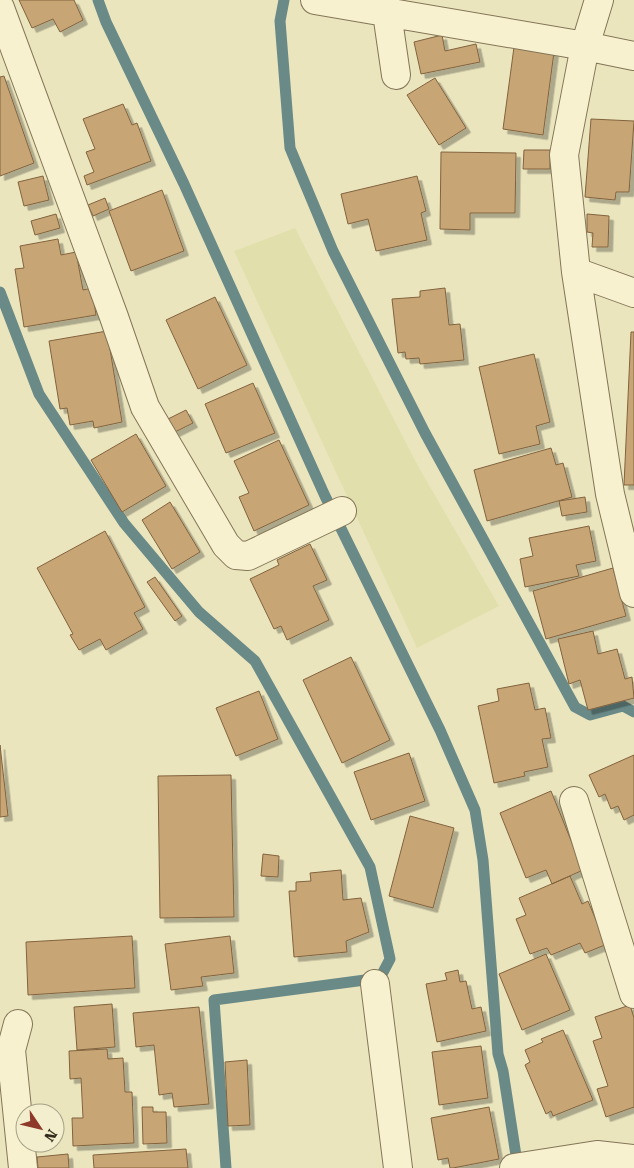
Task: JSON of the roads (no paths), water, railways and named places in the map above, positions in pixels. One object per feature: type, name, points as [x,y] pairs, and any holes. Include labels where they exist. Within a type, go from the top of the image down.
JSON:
[{"type":"street","points":[[315,0],[634,56]]},
{"type":"street","points":[[599,0],[585,46],[564,155],[576,272],[610,494],[634,593]]},
{"type":"street","points":[[0,8],[114,317],[145,407],[226,545],[236,555],[248,556],[342,511]]},
{"type":"street","points":[[387,13],[396,76]]},
{"type":"street","points":[[576,272],[634,293]]},
{"type":"street","points":[[574,801],[634,994]]},
{"type":"street","points":[[375,984],[398,1168]]},
{"type":"street","points":[[18,1024],[11,1050],[23,1168]]},
{"type":"street","points":[[527,1167],[597,1155],[634,1160]]},
{"type":"waterway","points":[[98,0],[106,22],[184,184],[325,496],[440,730],[475,810],[483,860],[498,1054],[503,1071],[517,1162]]},
{"type":"waterway","points":[[284,0],[280,21],[290,148],[333,251],[425,433],[575,707],[590,715],[623,706],[634,712]]},
{"type":"waterway","points":[[0,292],[39,394],[124,523],[199,612],[255,661],[370,867],[390,959],[380,978],[214,1000],[226,1168]]}]
